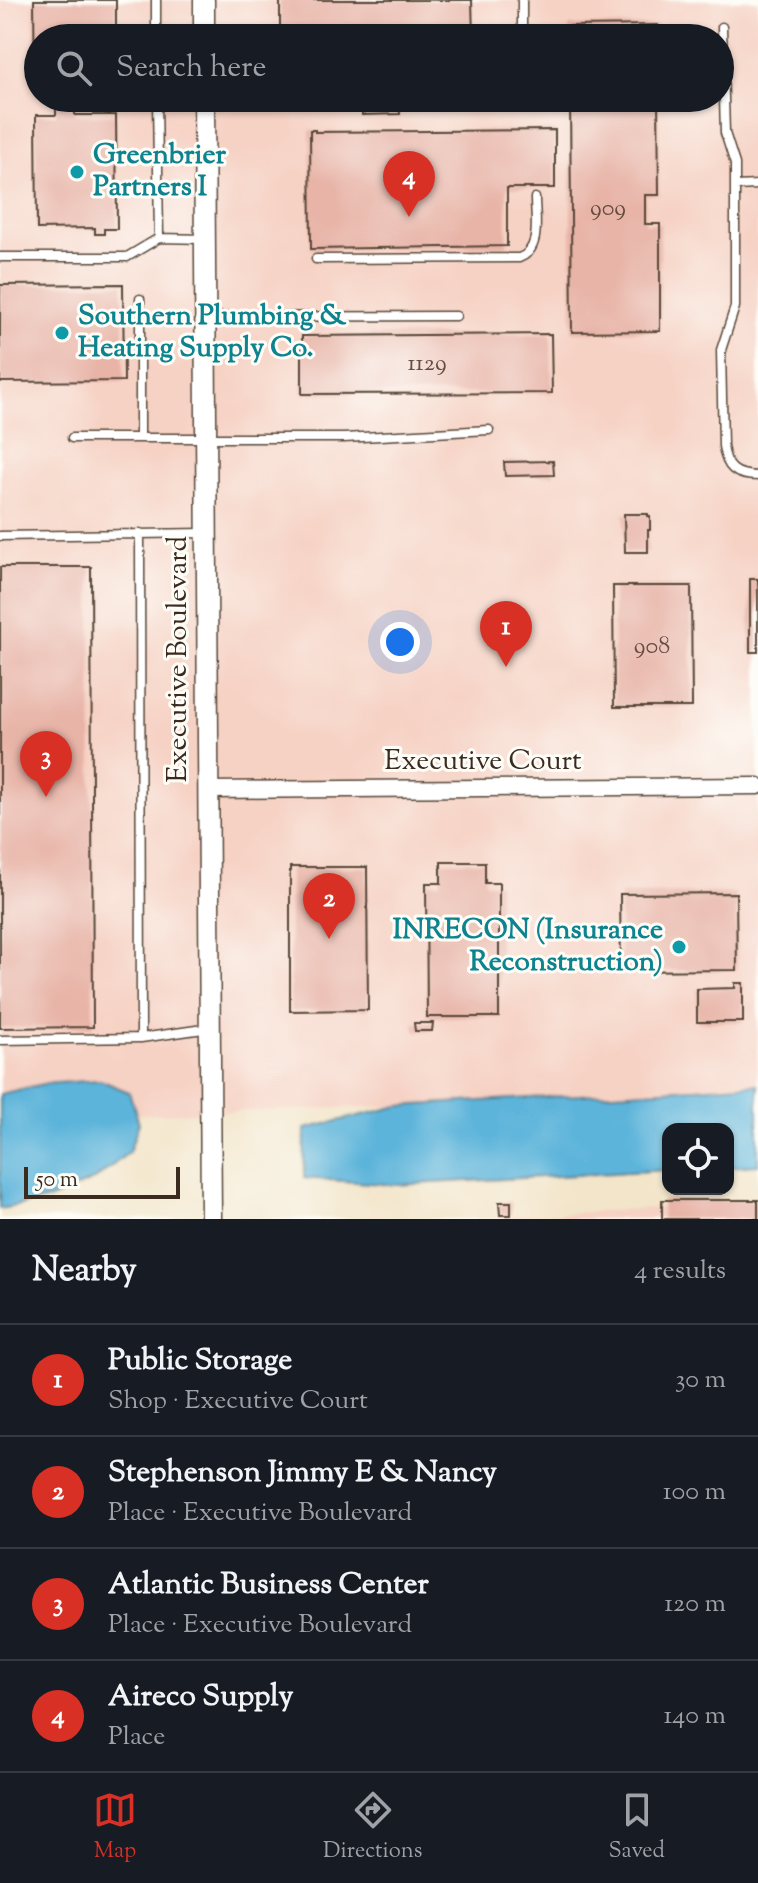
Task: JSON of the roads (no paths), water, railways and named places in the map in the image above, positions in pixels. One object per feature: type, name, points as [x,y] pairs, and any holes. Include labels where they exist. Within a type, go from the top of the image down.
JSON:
[{"type":"street","points":[[204,0],[204,24]]},
{"type":"street","name":"Executive Boulevard","points":[[204,112],[211,1219]]},
{"type":"street","name":"Executive Court","points":[[208,790],[758,786]]},
{"type":"lane","points":[[156,0],[156,24]]},
{"type":"lane","points":[[522,0],[522,24]]},
{"type":"lane","points":[[157,112],[159,238]]},
{"type":"lane","points":[[724,112],[725,133],[735,164],[735,307],[721,350],[723,446],[725,460],[734,471],[758,476]]},
{"type":"lane","points":[[735,186],[758,185]]},
{"type":"lane","points":[[316,259],[519,258],[532,248],[535,237],[535,198]]},
{"type":"lane","points":[[0,257],[127,257],[159,238],[205,239]]},
{"type":"lane","points":[[140,299],[140,438]]},
{"type":"lane","points":[[206,317],[456,316]]},
{"type":"lane","points":[[72,438],[344,438],[489,430]]},
{"type":"lane","points":[[140,533],[141,1038]]},
{"type":"lane","points":[[0,536],[206,533]]},
{"type":"lane","points":[[0,1040],[141,1038],[210,1028]]},
{"type":"water","points":[[100,1080],[129,1092],[139,1123],[129,1152],[96,1179],[50,1199],[0,1209],[0,1094],[43,1084]]},
{"type":"water","points":[[758,1084],[758,1165],[734,1167],[734,1123],[662,1123],[662,1170],[395,1185],[304,1178],[305,1129],[399,1106]]},
{"type":"place","name":"Greenbrier Partners I","points":[[77,172]]},
{"type":"place","name":"Aireco Supply","points":[[409,217]]},
{"type":"place","name":"Southern Plumbing & Heating Supply Co.","points":[[62,333]]},
{"type":"place","name":"Public Storage","points":[[506,667]]},
{"type":"place","name":"Atlantic Business Center","points":[[46,797]]},
{"type":"place","name":"Stephenson Jimmy E & Nancy","points":[[329,939]]},
{"type":"place","name":"INRECON (Insurance Reconstruction)","points":[[679,947]]}]
